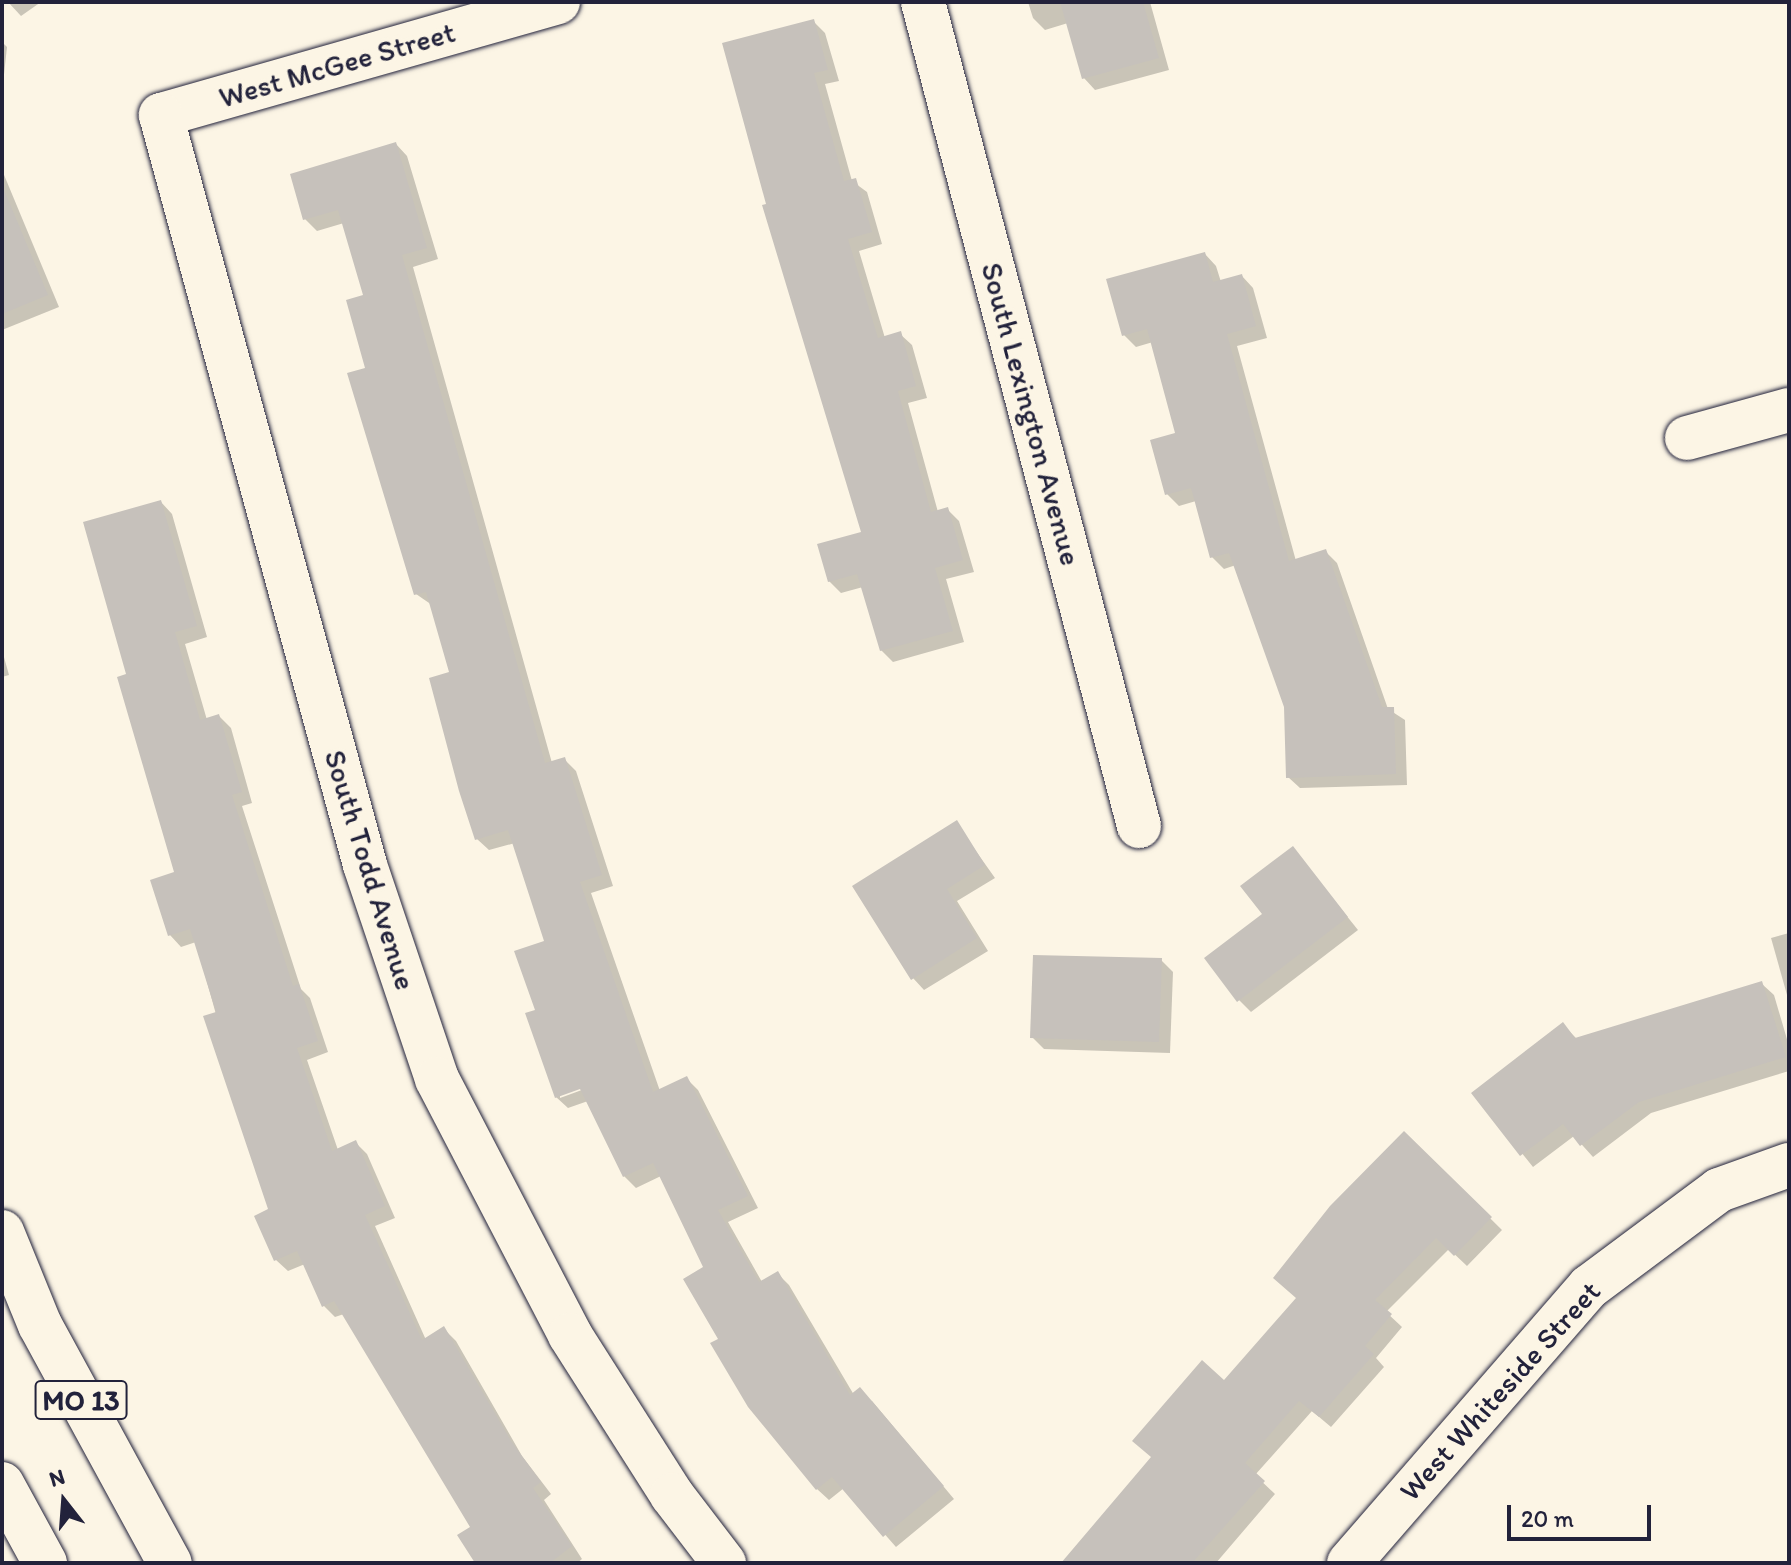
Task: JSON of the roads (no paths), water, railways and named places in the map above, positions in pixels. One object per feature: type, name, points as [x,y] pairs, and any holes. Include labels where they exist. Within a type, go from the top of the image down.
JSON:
[{"type":"street","name":"West McGee Street","points":[[161,115],[558,2]]},
{"type":"street","name":"South Lexington Avenue","points":[[923,2],[1139,826]]},
{"type":"street","name":"South Todd Avenue","points":[[161,115],[365,865],[437,1079],[570,1335],[672,1495],[724,1563]]},
{"type":"street","points":[[1687,438],[1789,410]]},
{"type":"street","name":"West Whiteside Street","points":[[1349,1563],[1589,1287],[1719,1190],[1789,1165]]},
{"type":"street","name":"MO 13","points":[[2,1232],[40,1325],[170,1563]]},
{"type":"street","points":[[2,1484],[45,1563]]}]
